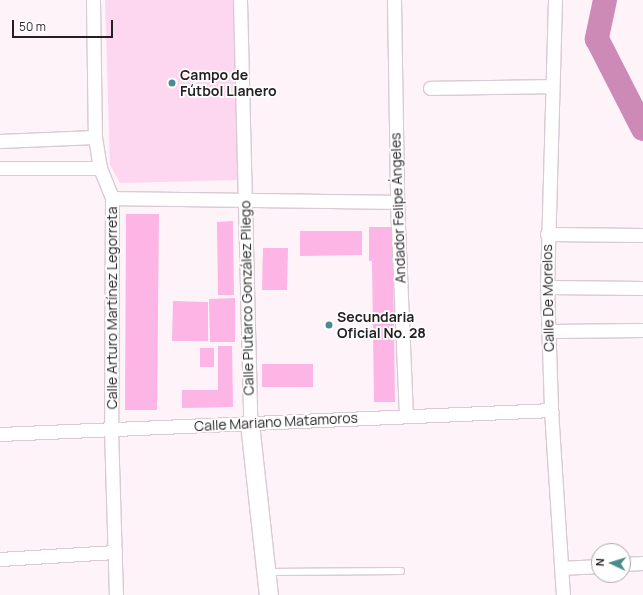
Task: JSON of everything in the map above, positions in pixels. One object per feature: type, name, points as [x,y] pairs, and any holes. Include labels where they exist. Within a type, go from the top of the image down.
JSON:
[{"type":"street","name":"Calle Arturo Martínez Legorreta","points":[[93,0],[95,137],[100,168],[112,198],[111,429],[116,595]]},
{"type":"street","name":"Calle Plutarco González Pliego","points":[[240,0],[250,424],[268,572],[269,595]]},
{"type":"street","name":"Andador Felipe Ángeles","points":[[394,0],[397,202],[406,415]]},
{"type":"street","name":"Calle De Morelos","points":[[555,0],[547,234],[547,287],[551,410],[563,595]]},
{"type":"street","points":[[430,88],[552,86]]},
{"type":"street","points":[[0,141],[95,137]]},
{"type":"street","points":[[0,168],[100,168]]},
{"type":"street","points":[[112,198],[397,202]]},
{"type":"street","points":[[547,234],[643,236]]},
{"type":"street","points":[[547,287],[643,288]]},
{"type":"street","points":[[549,331],[643,330]]},
{"type":"street","name":"Calle Mariano Matamoros","points":[[0,434],[250,424],[406,415],[551,410]]},
{"type":"street","points":[[0,559],[115,552]]},
{"type":"street","points":[[631,564],[643,563]]},
{"type":"street","points":[[562,568],[591,566]]},
{"type":"lane","points":[[268,572],[401,571]]},
{"type":"shaded area","name":"Campo de Fútbol Llanero","points":[[105,0],[234,0],[238,180],[120,183],[110,165]]},
{"type":"building","points":[[126,214],[159,214],[157,410],[125,410]]},
{"type":"building","points":[[233,221],[234,295],[218,295],[217,222]]},
{"type":"building","points":[[369,227],[396,227],[397,259],[393,259],[395,402],[374,402],[372,261],[369,261]]},
{"type":"building","points":[[300,231],[362,231],[362,255],[300,256]]},
{"type":"building","points":[[263,248],[288,248],[287,290],[262,290]]},
{"type":"building","points":[[235,298],[235,342],[210,342],[209,299]]},
{"type":"building","points":[[173,301],[208,302],[208,341],[172,341]]},
{"type":"building","points":[[218,346],[232,346],[233,407],[182,408],[182,390],[218,390]]},
{"type":"building","points":[[200,348],[214,348],[214,367],[200,367]]},
{"type":"building","points":[[262,364],[313,364],[313,387],[262,387]]},
{"type":"waterway","points":[[605,0],[597,39],[643,129]]},
{"type":"place","name":"Campo de Fútbol Llanero","points":[[172,83]]},
{"type":"place","name":"Secundaria Oficial No. 28","points":[[329,325]]}]
